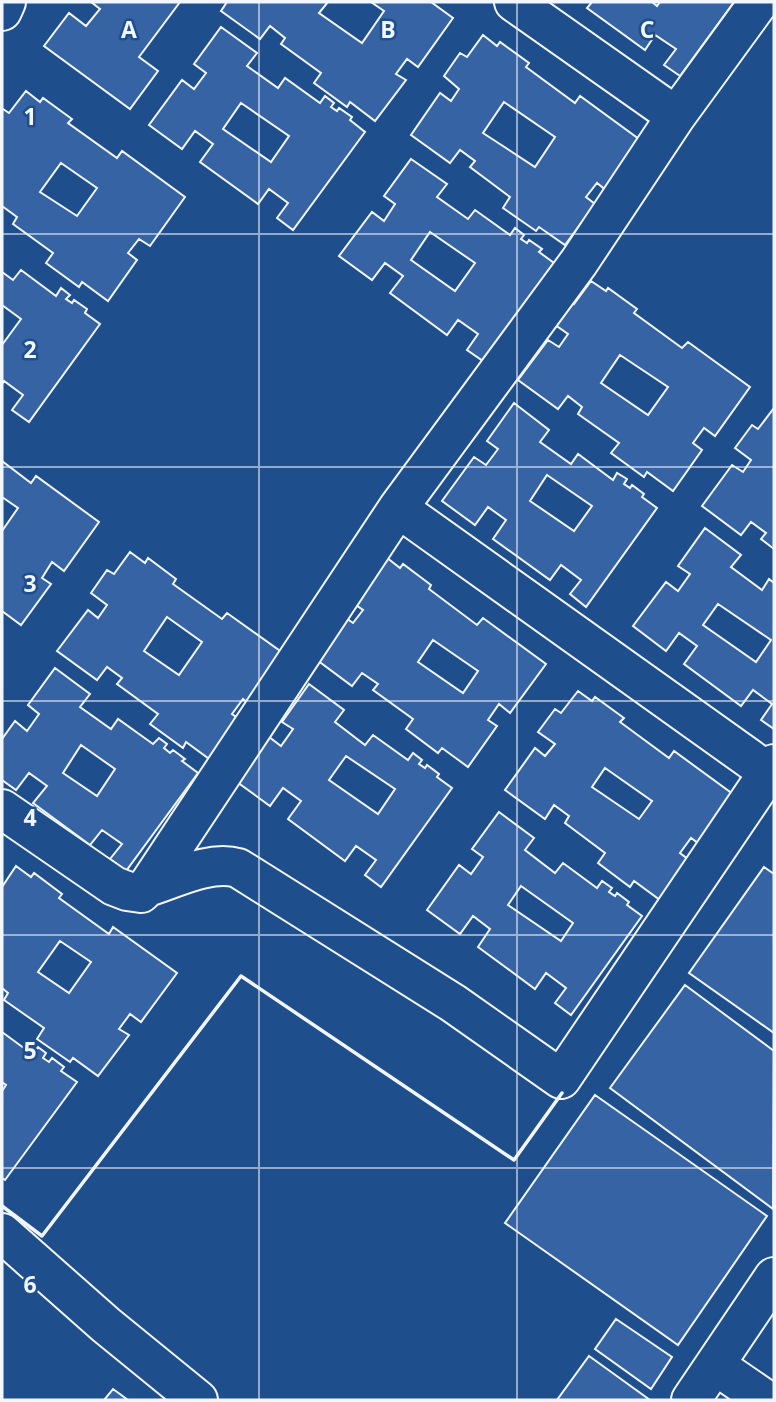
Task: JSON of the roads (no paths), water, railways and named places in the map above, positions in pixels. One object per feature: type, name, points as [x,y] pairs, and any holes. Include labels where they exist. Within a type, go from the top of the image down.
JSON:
[{"type":"street","points":[[2,10],[6,2]]},
{"type":"street","points":[[514,2],[677,116]]},
{"type":"street","points":[[2,809],[114,886],[141,893],[147,887],[398,508],[579,262],[677,116],[759,2]]},
{"type":"street","points":[[147,887],[213,866],[226,864],[238,868],[453,1003],[561,1079],[771,768],[398,508]]},
{"type":"street","points":[[2,1233],[106,1325],[198,1400]]},
{"type":"street","points":[[691,1400],[774,1277]]},
{"type":"street","points":[[715,1366],[766,1400]]}]
